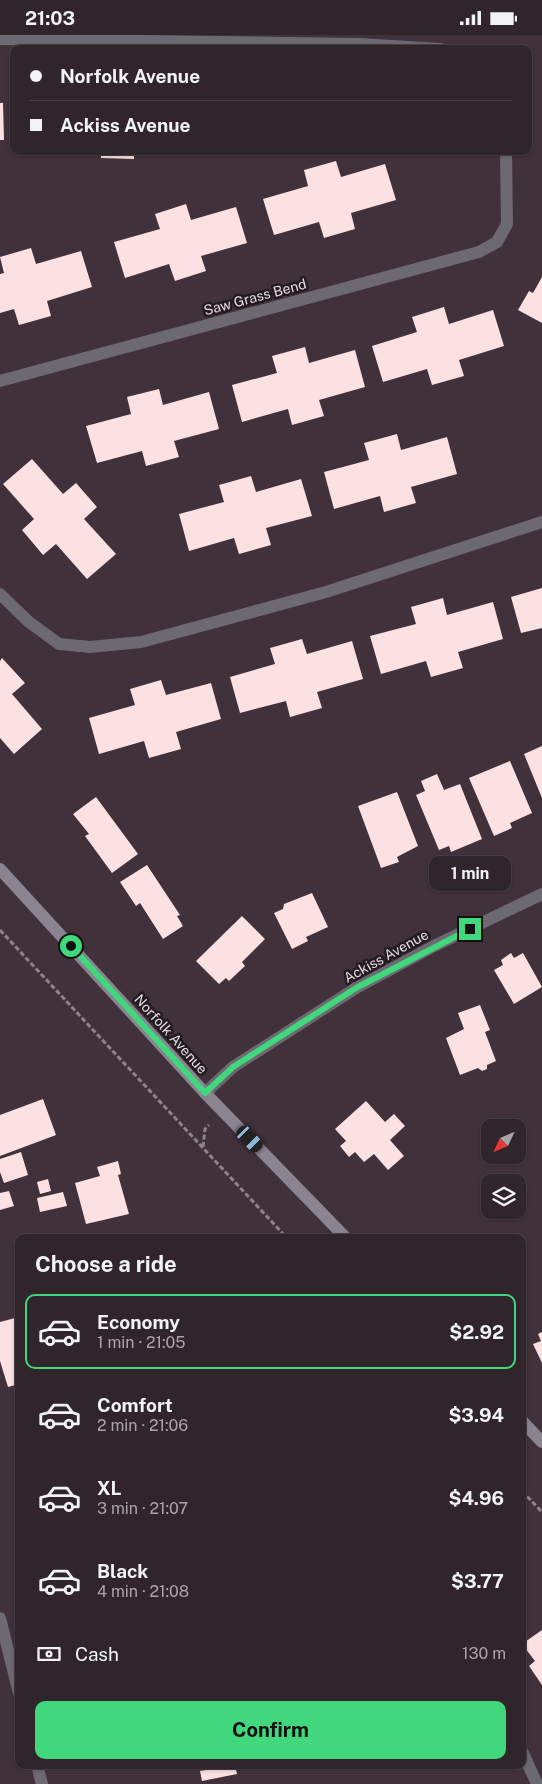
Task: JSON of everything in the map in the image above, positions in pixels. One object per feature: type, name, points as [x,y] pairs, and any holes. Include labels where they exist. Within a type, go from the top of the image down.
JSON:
[{"type":"main road","name":"Norfolk Avenue","points":[[0,869],[205,1093],[342,1234]]},
{"type":"main road","points":[[526,1425],[542,1442]]},
{"type":"street","points":[[0,39],[375,45]]},
{"type":"street","name":"Saw Grass Bend","points":[[0,381],[479,252],[497,242],[507,224],[506,155]]},
{"type":"street","points":[[0,594],[29,622],[59,644],[90,647],[141,642],[326,592],[542,522]]},
{"type":"street","name":"Ackiss Avenue","points":[[205,1093],[233,1067],[356,988],[434,946],[542,894]]},
{"type":"street","points":[[0,1618],[15,1677]]},
{"type":"street","points":[[526,1760],[537,1784]]},
{"type":"street","points":[[38,1769],[42,1784]]},
{"type":"path","points":[[0,930],[283,1234]]},
{"type":"path","points":[[526,1495],[542,1512]]},
{"type":"building","points":[[0,103],[3,103],[4,140],[0,140]]},
{"type":"building","points":[[101,155],[134,155],[134,159],[101,158]]},
{"type":"building","points":[[336,161],[341,177],[385,164],[396,200],[351,213],[355,229],[324,238],[319,222],[274,235],[263,199],[308,186],[304,170]]},
{"type":"building","points":[[186,204],[191,220],[236,207],[247,243],[201,256],[206,271],[175,281],[169,264],[125,278],[114,242],[160,229],[155,214]]},
{"type":"building","points":[[31,248],[36,264],[81,251],[92,287],[47,301],[51,316],[19,325],[14,309],[0,313],[0,274],[4,273],[0,257]]},
{"type":"building","points":[[542,277],[542,323],[518,310],[529,291],[533,293]]},
{"type":"building","points":[[444,307],[449,324],[493,310],[504,346],[459,360],[464,376],[432,385],[427,369],[383,382],[372,346],[417,332],[412,317]]},
{"type":"building","points":[[305,347],[309,363],[355,350],[365,387],[319,400],[324,416],[292,425],[288,409],[242,422],[232,385],[277,373],[272,356]]},
{"type":"building","points":[[159,389],[163,405],[209,392],[219,429],[174,441],[179,457],[146,466],[142,451],[97,463],[86,426],[131,414],[127,397]]},
{"type":"building","points":[[397,434],[401,450],[447,437],[457,474],[411,487],[416,503],[384,512],[380,496],[334,509],[324,472],[369,460],[364,443]]},
{"type":"building","points":[[32,459],[63,494],[76,483],[97,507],[84,519],[116,554],[87,579],[56,544],[43,555],[22,530],[34,519],[3,484]]},
{"type":"building","points":[[251,476],[256,492],[301,479],[312,516],[266,528],[271,545],[239,554],[234,538],[189,551],[179,514],[224,502],[219,485]]},
{"type":"building","points":[[542,588],[542,628],[521,633],[511,597]]},
{"type":"building","points":[[443,598],[447,615],[493,602],[503,639],[458,652],[463,668],[431,677],[426,661],[381,674],[370,636],[416,624],[411,607]]},
{"type":"building","points":[[302,639],[307,654],[352,641],[363,679],[317,692],[322,708],[290,717],[286,701],[240,713],[230,677],[275,664],[270,648]]},
{"type":"building","points":[[2,658],[25,683],[12,694],[42,729],[14,754],[0,738],[0,661]]},
{"type":"building","points":[[161,680],[166,695],[211,683],[221,719],[176,732],[181,749],[149,758],[144,741],[99,754],[89,718],[135,705],[130,689]]},
{"type":"building","points":[[542,746],[542,798],[524,754]]},
{"type":"building","points":[[510,761],[532,813],[510,823],[512,828],[494,836],[469,778]]},
{"type":"building","points":[[437,774],[444,790],[460,784],[482,839],[451,852],[449,846],[439,850],[416,795],[425,791],[421,781]]},
{"type":"building","points":[[397,792],[418,846],[397,857],[399,862],[381,868],[358,806]]},
{"type":"building","points":[[96,797],[138,854],[112,873],[85,836],[89,834],[73,814]]},
{"type":"building","points":[[147,865],[180,915],[177,916],[183,926],[163,939],[140,903],[136,906],[120,882]]},
{"type":"building","points":[[312,893],[328,927],[306,937],[308,941],[292,949],[274,913],[283,909],[284,904]]},
{"type":"building","points":[[242,916],[265,939],[242,962],[245,966],[229,981],[226,978],[219,984],[196,961]]},
{"type":"building","points":[[511,953],[514,958],[523,953],[542,987],[514,1004],[494,970],[503,965],[501,960]]},
{"type":"building","points":[[480,1005],[490,1030],[485,1032],[496,1061],[487,1065],[487,1069],[482,1071],[478,1068],[460,1075],[446,1038],[464,1029],[458,1013]]},
{"type":"building","points":[[43,1099],[56,1135],[0,1156],[0,1115]]},
{"type":"building","points":[[366,1101],[385,1122],[394,1114],[405,1126],[390,1140],[404,1156],[388,1170],[374,1154],[364,1162],[355,1152],[349,1157],[340,1146],[346,1141],[335,1129]]},
{"type":"building","points":[[21,1152],[28,1175],[4,1183],[0,1172],[0,1159]]},
{"type":"building","points":[[118,1161],[121,1174],[118,1175],[129,1214],[86,1224],[75,1183],[100,1176],[97,1167]]},
{"type":"building","points":[[48,1179],[51,1191],[40,1194],[37,1182]]},
{"type":"building","points":[[9,1191],[14,1206],[0,1210],[0,1193]]},
{"type":"building","points":[[63,1192],[67,1206],[40,1212],[37,1198]]},
{"type":"building","points":[[15,1318],[15,1385],[8,1387],[0,1361],[0,1322]]},
{"type":"building","points":[[542,1332],[542,1363],[533,1344],[541,1341],[538,1334]]},
{"type":"building","points":[[542,1630],[542,1685],[529,1666],[535,1661],[526,1649],[526,1641]]},
{"type":"building","points":[[236,1769],[237,1774],[202,1781],[200,1771]]},
{"type":"route","points":[[71,946],[205,1093],[233,1067],[356,988],[470,929]]}]
